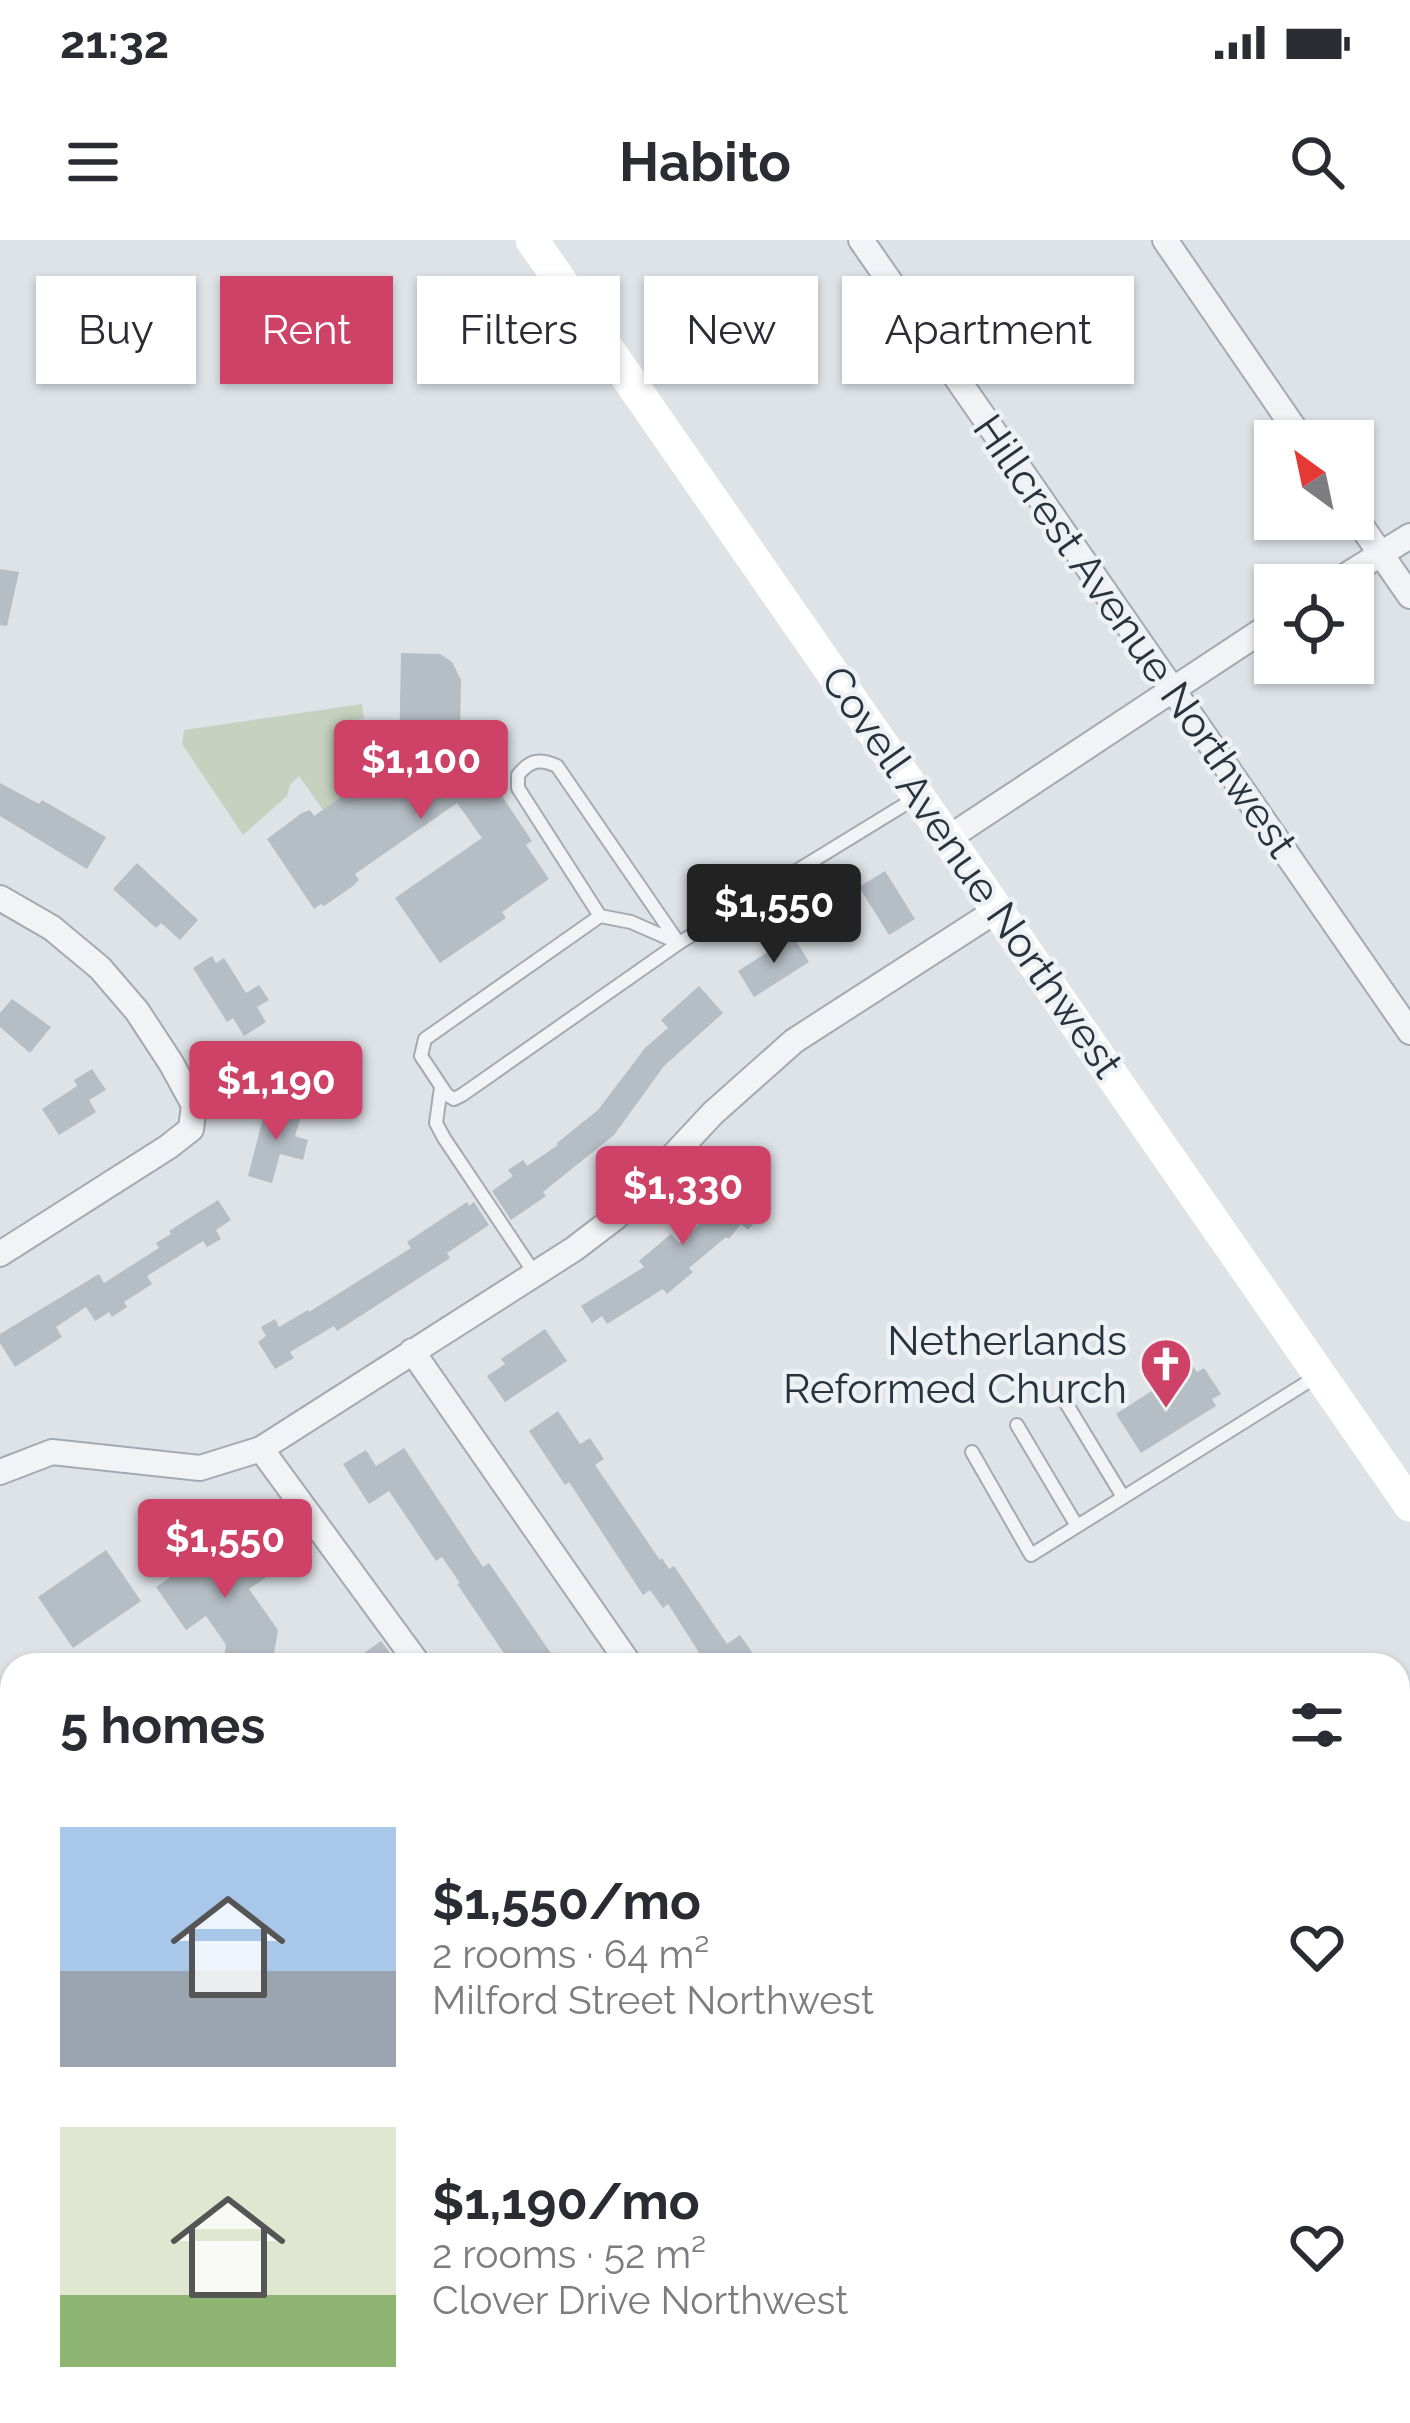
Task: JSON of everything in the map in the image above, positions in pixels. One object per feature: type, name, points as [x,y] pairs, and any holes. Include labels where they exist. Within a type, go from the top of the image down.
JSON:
[{"type":"street","name":"Covell Avenue Northwest","points":[[532,240],[1410,1505]]},
{"type":"street","name":"Hillcrest Avenue Northwest","points":[[860,240],[1410,1032]]},
{"type":"street","points":[[1165,240],[1289,420]]},
{"type":"street","points":[[1363,564],[1410,536]]},
{"type":"street","points":[[1371,540],[1410,596]]},
{"type":"street","points":[[947,839],[1254,636]]},
{"type":"street","points":[[0,898],[52,928],[100,968],[137,1011],[194,1105],[191,1129],[168,1148],[0,1254]]},
{"type":"street","points":[[0,1472],[52,1452],[200,1468],[261,1449],[574,1249],[616,1217],[713,1112],[794,1041],[998,910]]},
{"type":"street","points":[[412,1352],[622,1653]]},
{"type":"street","points":[[261,1449],[410,1653]]},
{"type":"lane","points":[[600,916],[518,788],[518,775],[527,764],[543,760],[557,766],[679,943]]},
{"type":"lane","points":[[679,943],[632,922],[600,916],[425,1039],[422,1057],[447,1095],[454,1099],[462,1095],[679,943],[918,796]]},
{"type":"lane","points":[[442,1087],[436,1123],[535,1274]]},
{"type":"lane","points":[[972,1452],[1031,1555],[1320,1374]]},
{"type":"lane","points":[[1063,1397],[1123,1498]]},
{"type":"lane","points":[[1017,1425],[1077,1526]]},
{"type":"green space","points":[[362,704],[364,719],[351,720],[362,783],[323,810],[299,776],[287,796],[243,835],[182,744],[184,730]]},
{"type":"building","points":[[0,569],[19,572],[7,626],[0,625]]},
{"type":"building","points":[[401,653],[440,654],[452,662],[461,680],[460,733],[532,841],[526,845],[549,879],[502,912],[506,918],[440,963],[395,898],[482,838],[457,803],[355,874],[359,880],[353,886],[314,909],[267,839],[302,813],[310,810],[314,816],[399,757]]},
{"type":"building","points":[[0,783],[39,804],[42,800],[106,837],[87,869],[0,816]]},
{"type":"building","points":[[137,863],[198,920],[180,940],[161,923],[156,928],[113,889]]},
{"type":"building","points":[[885,871],[915,919],[889,935],[859,887]]},
{"type":"building","points":[[793,936],[809,962],[754,997],[738,971]]},
{"type":"building","points":[[212,956],[216,963],[224,958],[246,993],[259,985],[269,1000],[257,1007],[266,1022],[244,1036],[233,1018],[227,1022],[193,968]]},
{"type":"building","points":[[699,986],[723,1013],[664,1066],[614,1135],[543,1192],[546,1196],[511,1220],[492,1191],[513,1176],[508,1170],[523,1160],[527,1166],[598,1110],[645,1048],[668,1028],[661,1020]]},
{"type":"building","points":[[12,999],[51,1027],[30,1053],[0,1027],[0,1013]]},
{"type":"building","points":[[92,1069],[106,1090],[89,1100],[96,1112],[59,1135],[42,1109],[77,1086],[74,1080]]},
{"type":"building","points":[[318,1078],[340,1085],[331,1112],[309,1104]]},
{"type":"building","points":[[266,1107],[301,1116],[295,1136],[308,1140],[303,1160],[280,1154],[272,1183],[248,1176]]},
{"type":"building","points":[[733,1165],[766,1193],[753,1209],[760,1215],[748,1230],[741,1224],[729,1239],[689,1268],[693,1272],[667,1294],[663,1289],[607,1324],[602,1316],[592,1323],[581,1306],[644,1267],[639,1261],[671,1234],[679,1243],[705,1220],[696,1213]]},
{"type":"building","points":[[218,1200],[231,1220],[216,1230],[221,1239],[207,1247],[203,1241],[147,1276],[152,1284],[124,1302],[127,1307],[112,1317],[109,1312],[95,1321],[86,1307],[56,1327],[62,1337],[15,1367],[0,1343],[0,1334],[99,1274],[104,1283],[159,1248],[156,1243],[169,1231]]},
{"type":"building","points":[[467,1202],[469,1206],[474,1202],[489,1225],[447,1253],[450,1258],[337,1331],[334,1326],[290,1352],[294,1358],[275,1369],[258,1342],[266,1336],[261,1327],[275,1319],[279,1327],[309,1312],[411,1248],[407,1242]]},
{"type":"building","points":[[545,1329],[567,1361],[505,1402],[487,1376],[505,1364],[501,1359]]},
{"type":"building","name":"Netherlands Reformed Church","points":[[1192,1365],[1197,1372],[1204,1368],[1221,1394],[1212,1399],[1216,1406],[1141,1453],[1116,1414]]},
{"type":"building","points":[[558,1411],[580,1444],[590,1438],[604,1459],[595,1465],[660,1560],[669,1569],[674,1566],[727,1644],[740,1635],[752,1652],[699,1653],[668,1604],[663,1608],[650,1590],[643,1595],[569,1482],[565,1485],[529,1431]]},
{"type":"building","points":[[404,1448],[483,1567],[489,1563],[551,1653],[504,1653],[442,1557],[436,1561],[389,1491],[369,1504],[343,1464],[366,1450],[376,1466]]},
{"type":"building","points":[[236,1531],[268,1576],[249,1589],[278,1630],[274,1653],[225,1653],[226,1645],[206,1616],[186,1630],[156,1587]]},
{"type":"building","points":[[106,1550],[141,1601],[73,1648],[38,1597]]},
{"type":"building","points":[[381,1641],[390,1653],[364,1653]]},
{"type":"place","name":"Netherlands Reformed Church","points":[[1166,1410]]}]
